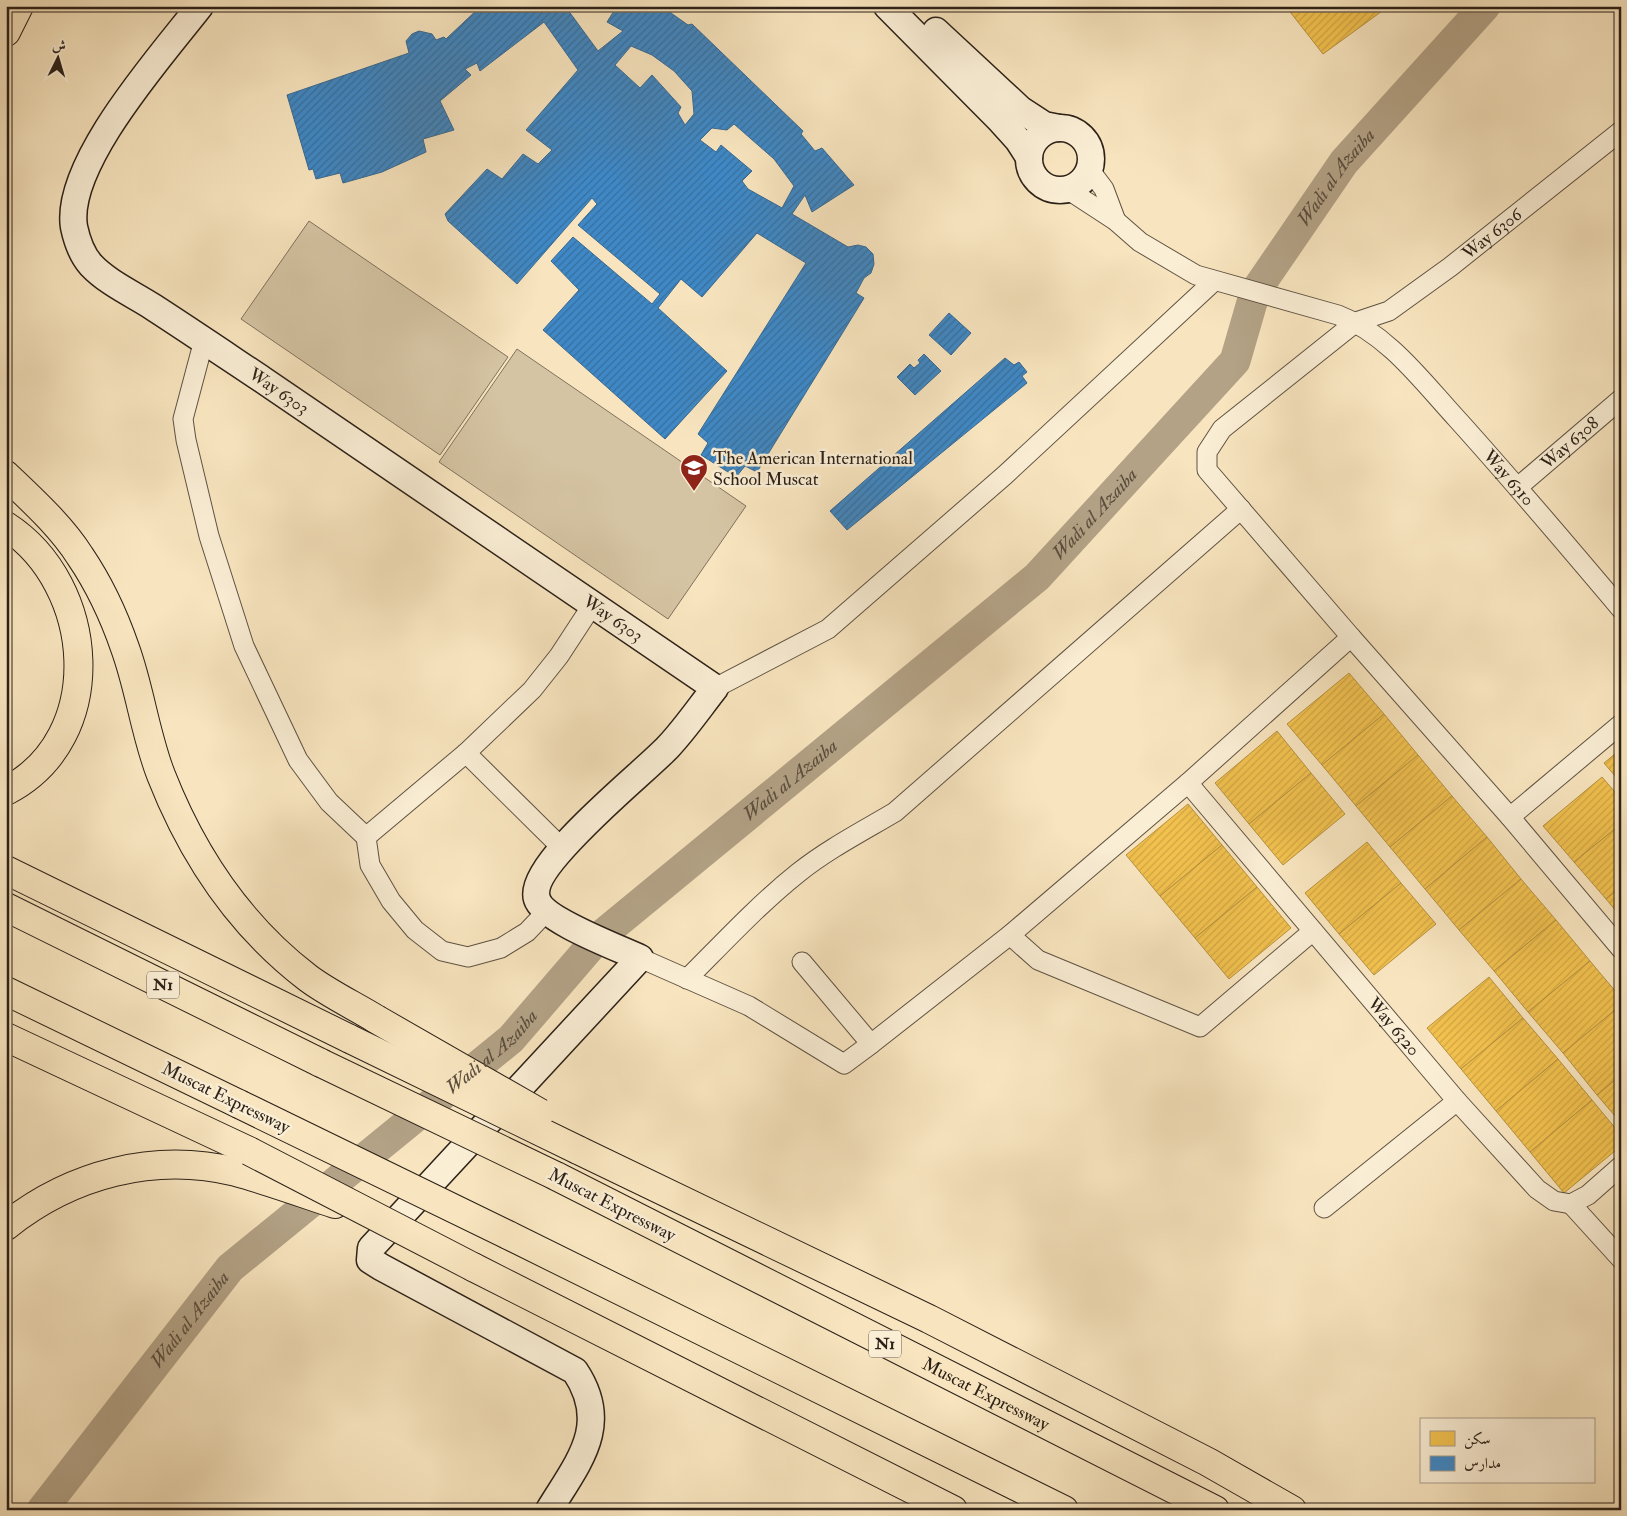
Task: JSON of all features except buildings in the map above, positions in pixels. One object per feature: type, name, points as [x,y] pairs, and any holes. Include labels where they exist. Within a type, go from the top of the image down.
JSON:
[{"type":"main road","points":[[6,32],[19,6]]},
{"type":"main road","points":[[6,475],[42,510],[80,555],[103,596],[125,648],[160,773],[188,833],[209,871],[238,909],[278,952],[309,978],[581,1144]]},
{"type":"main road","points":[[6,526],[20,535],[53,574],[65,597],[78,640],[79,664],[77,691],[70,717],[58,740],[29,776],[6,791]]},
{"type":"main road","points":[[6,870],[350,1039],[581,1144],[740,1226],[1091,1401],[1208,1462],[1292,1510]]},
{"type":"main road","name":"Muscat Expressway","points":[[6,907],[321,1063],[556,1176],[1215,1510]]},
{"type":"main road","name":"Muscat Expressway","points":[[6,991],[508,1235],[1064,1510]]},
{"type":"main road","points":[[6,1037],[242,1161],[375,1216],[953,1510]]},
{"type":"main road","points":[[6,1226],[25,1211],[66,1187],[107,1173],[162,1165],[204,1167],[242,1161]]},
{"type":"street","name":"Way 6303","points":[[200,6],[155,62],[103,137],[79,182],[74,207],[74,227],[82,252],[92,266],[109,280],[204,340],[715,688]]},
{"type":"street","points":[[887,6],[999,119],[1018,140],[1029,157]]},
{"type":"street","points":[[910,6],[1021,110],[1044,125],[1076,133],[1084,140],[1089,148],[1089,168],[1104,189],[1116,221]]},
{"type":"street","points":[[1059,128],[1050,130],[1035,140],[1029,157],[1030,166],[1038,180],[1051,188],[1067,189],[1077,184],[1089,168]]},
{"type":"street","name":"Way 6306","points":[[1356,322],[1389,311],[1450,267],[1621,131]]},
{"type":"street","name":"Way 6310","points":[[1067,189],[1116,221],[1140,242],[1196,275],[1213,282],[1286,300],[1356,322],[1394,350],[1518,487],[1621,610]]},
{"type":"street","points":[[1213,282],[1004,475],[828,629],[715,688],[668,747],[560,847],[539,880],[536,889],[537,899],[546,912],[573,928],[749,1006],[844,1064],[1010,935],[1188,783],[1350,637]]},
{"type":"street","points":[[1356,322],[1222,429],[1207,452],[1207,470],[1350,637],[1510,817],[1621,949]]},
{"type":"street","points":[[204,340],[184,419],[186,440],[209,536],[241,637],[298,760],[329,802],[366,837],[370,865],[391,901],[415,930],[442,951],[468,956],[501,948],[527,932],[546,912]]},
{"type":"street","name":"Way 6308","points":[[1518,487],[1621,399]]},
{"type":"street","points":[[687,978],[757,910],[799,873],[840,844],[895,812],[1241,509]]},
{"type":"street","points":[[366,837],[466,753],[532,690],[559,656],[593,604]]},
{"type":"street","points":[[1510,817],[1621,724]]},
{"type":"street","points":[[466,753],[560,847]]},
{"type":"street","name":"Way 6320","points":[[1188,783],[1457,1100],[1537,1189],[1554,1201],[1572,1204]]},
{"type":"street","points":[[1010,935],[1038,960],[1200,1027],[1313,931]]},
{"type":"street","points":[[549,1510],[586,1446],[592,1427],[592,1409],[587,1389],[575,1371],[381,1267],[370,1260],[370,1248],[640,958]]},
{"type":"street","points":[[802,962],[871,1044]]},
{"type":"street","points":[[1324,1208],[1457,1100]]},
{"type":"street","points":[[1621,1166],[1588,1194],[1572,1204],[1621,1259]]},
{"type":"shaded area","points":[[309,221],[508,357],[440,455],[241,319]]},
{"type":"shaded area","points":[[517,349],[746,506],[668,619],[439,462]]},
{"type":"waterway","name":"Wadi al Azaiba","points":[[42,1510],[230,1268],[511,1039],[597,939],[1037,577],[1235,361],[1255,292],[1344,162],[1485,6]]},
{"type":"place","name":"The American International School Muscat","points":[[694,492]]}]
